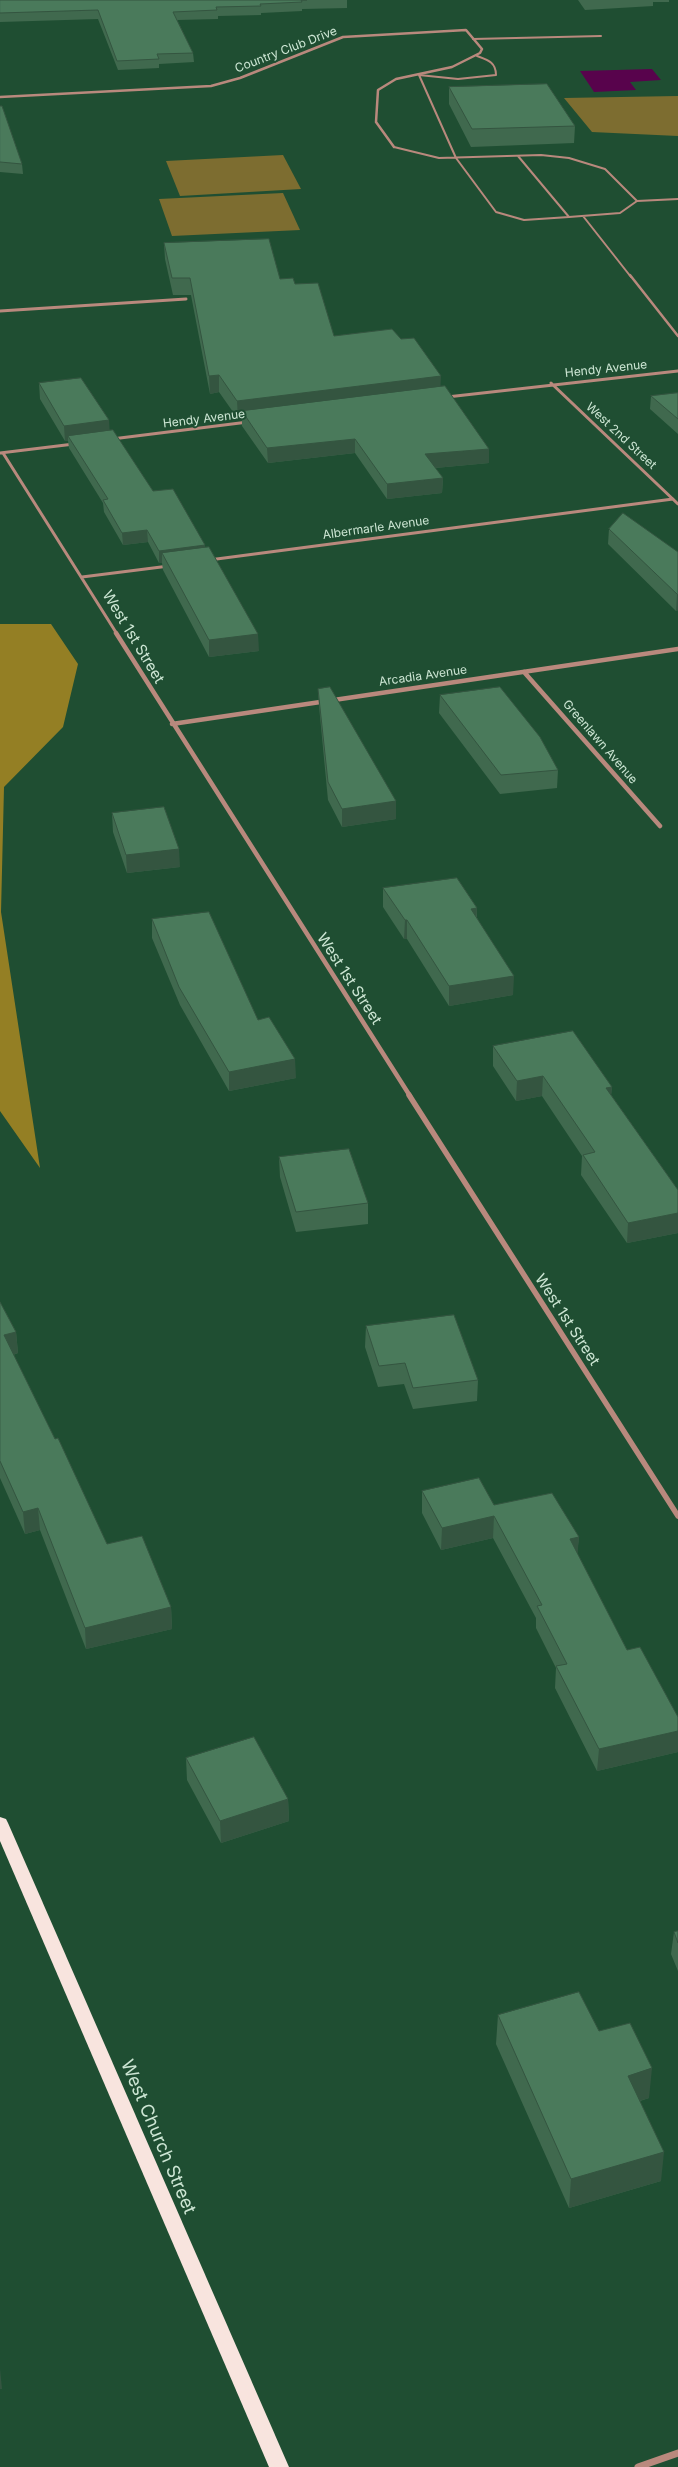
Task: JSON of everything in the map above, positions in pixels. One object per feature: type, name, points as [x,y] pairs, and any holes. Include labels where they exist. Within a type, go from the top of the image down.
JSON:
[{"type":"main road","name":"West Church Street","points":[[0,1823],[278,2467]]},
{"type":"street","name":"Country Club Drive","points":[[0,98],[211,86],[240,78],[332,40],[355,35],[466,30],[473,38]]},
{"type":"street","points":[[394,146],[376,122],[378,90],[387,84],[454,67],[477,56],[482,49],[473,38]]},
{"type":"street","points":[[0,312],[186,299]]},
{"type":"street","name":"Hendy Avenue","points":[[444,397],[552,383],[678,371]]},
{"type":"street","name":"West 2nd Street","points":[[552,383],[678,504]]},
{"type":"street","name":"Hendy Avenue","points":[[111,439],[258,421]]},
{"type":"street","points":[[1,453],[81,443]]},
{"type":"street","name":"West 1st Street","points":[[1,453],[82,577],[172,724],[678,1516]]},
{"type":"street","name":"Albermarle Avenue","points":[[204,561],[673,499]]},
{"type":"street","points":[[82,577],[174,565]]},
{"type":"street","name":"Arcadia Avenue","points":[[172,724],[678,649]]},
{"type":"street","name":"Greenlawn Avenue","points":[[524,672],[660,826]]},
{"type":"street","points":[[638,2467],[678,2453]]},
{"type":"lane","points":[[473,38],[601,36]]},
{"type":"lane","points":[[477,56],[492,62],[496,68],[496,75],[458,79],[419,75],[456,158],[496,212],[524,220],[583,216],[620,213],[636,201],[678,198]]},
{"type":"lane","points":[[394,146],[439,158],[518,156],[569,158],[606,169],[636,201]]},
{"type":"lane","points":[[518,156],[569,217]]},
{"type":"lane","points":[[583,216],[678,336]]},
{"type":"shaded area","points":[[652,69],[661,80],[630,82],[636,90],[594,92],[580,71]]},
{"type":"shaded area","points":[[678,96],[678,136],[592,132],[564,98]]},
{"type":"shaded area","points":[[283,155],[301,189],[180,196],[166,161]]},
{"type":"shaded area","points":[[283,193],[300,230],[172,236],[159,199]]},
{"type":"shaded area","points":[[0,624],[51,624],[78,664],[63,727],[4,787],[1,912],[40,1168],[0,1111]]},
{"type":"building","points":[[0,0],[301,0],[302,2],[260,4],[261,6],[216,7],[217,10],[173,12],[193,53],[157,54],[159,59],[117,61],[98,10],[0,13]]},
{"type":"building","points":[[547,84],[575,126],[472,129],[449,87]]},
{"type":"building","points":[[0,106],[2,106],[22,164],[0,162]]},
{"type":"building","points":[[269,239],[280,279],[293,278],[295,284],[318,283],[334,336],[392,329],[401,339],[414,338],[441,376],[237,401],[219,375],[209,376],[190,278],[172,278],[164,243]]},
{"type":"building","points":[[81,378],[109,420],[64,426],[39,383]]},
{"type":"building","points":[[445,386],[489,449],[425,454],[443,478],[387,484],[355,439],[267,448],[242,411]]},
{"type":"building","points":[[678,393],[678,419],[651,396]]},
{"type":"building","points":[[113,430],[153,491],[173,489],[205,545],[159,551],[147,530],[122,533],[103,500],[108,499],[68,436]]},
{"type":"building","points":[[623,513],[678,552],[678,595],[609,529]]},
{"type":"building","points":[[209,547],[258,634],[209,640],[162,553]]},
{"type":"building","points":[[330,687],[396,801],[342,809],[328,782],[318,689]]},
{"type":"building","points":[[500,687],[540,737],[558,770],[501,775],[440,695]]},
{"type":"building","points":[[164,807],[179,849],[126,855],[112,813]]},
{"type":"building","points":[[457,878],[477,908],[471,909],[514,976],[449,986],[407,920],[405,920],[383,888]]},
{"type":"building","points":[[209,912],[258,1020],[269,1017],[295,1059],[229,1072],[179,987],[152,919]]},
{"type":"building","points":[[573,1031],[612,1087],[606,1088],[678,1190],[678,1213],[628,1223],[583,1155],[595,1152],[543,1076],[517,1081],[493,1046]]},
{"type":"building","points":[[349,1149],[368,1203],[296,1212],[279,1157]]},
{"type":"building","points":[[0,1302],[16,1332],[4,1335],[55,1439],[58,1438],[107,1544],[142,1536],[171,1607],[85,1628],[38,1508],[23,1512],[0,1461]]},
{"type":"building","points":[[454,1315],[478,1380],[413,1388],[405,1363],[379,1366],[366,1326]]},
{"type":"building","points":[[479,1478],[494,1505],[552,1493],[579,1537],[570,1539],[627,1650],[640,1647],[678,1717],[678,1731],[599,1749],[556,1666],[567,1664],[537,1606],[542,1605],[494,1516],[442,1528],[422,1491]]},
{"type":"building","points":[[254,1737],[288,1799],[220,1821],[186,1758]]},
{"type":"building","points":[[678,1931],[678,1943],[674,1932]]},
{"type":"building","points":[[579,1992],[599,2031],[630,2023],[652,2068],[628,2076],[664,2152],[571,2179],[498,2015]]}]
